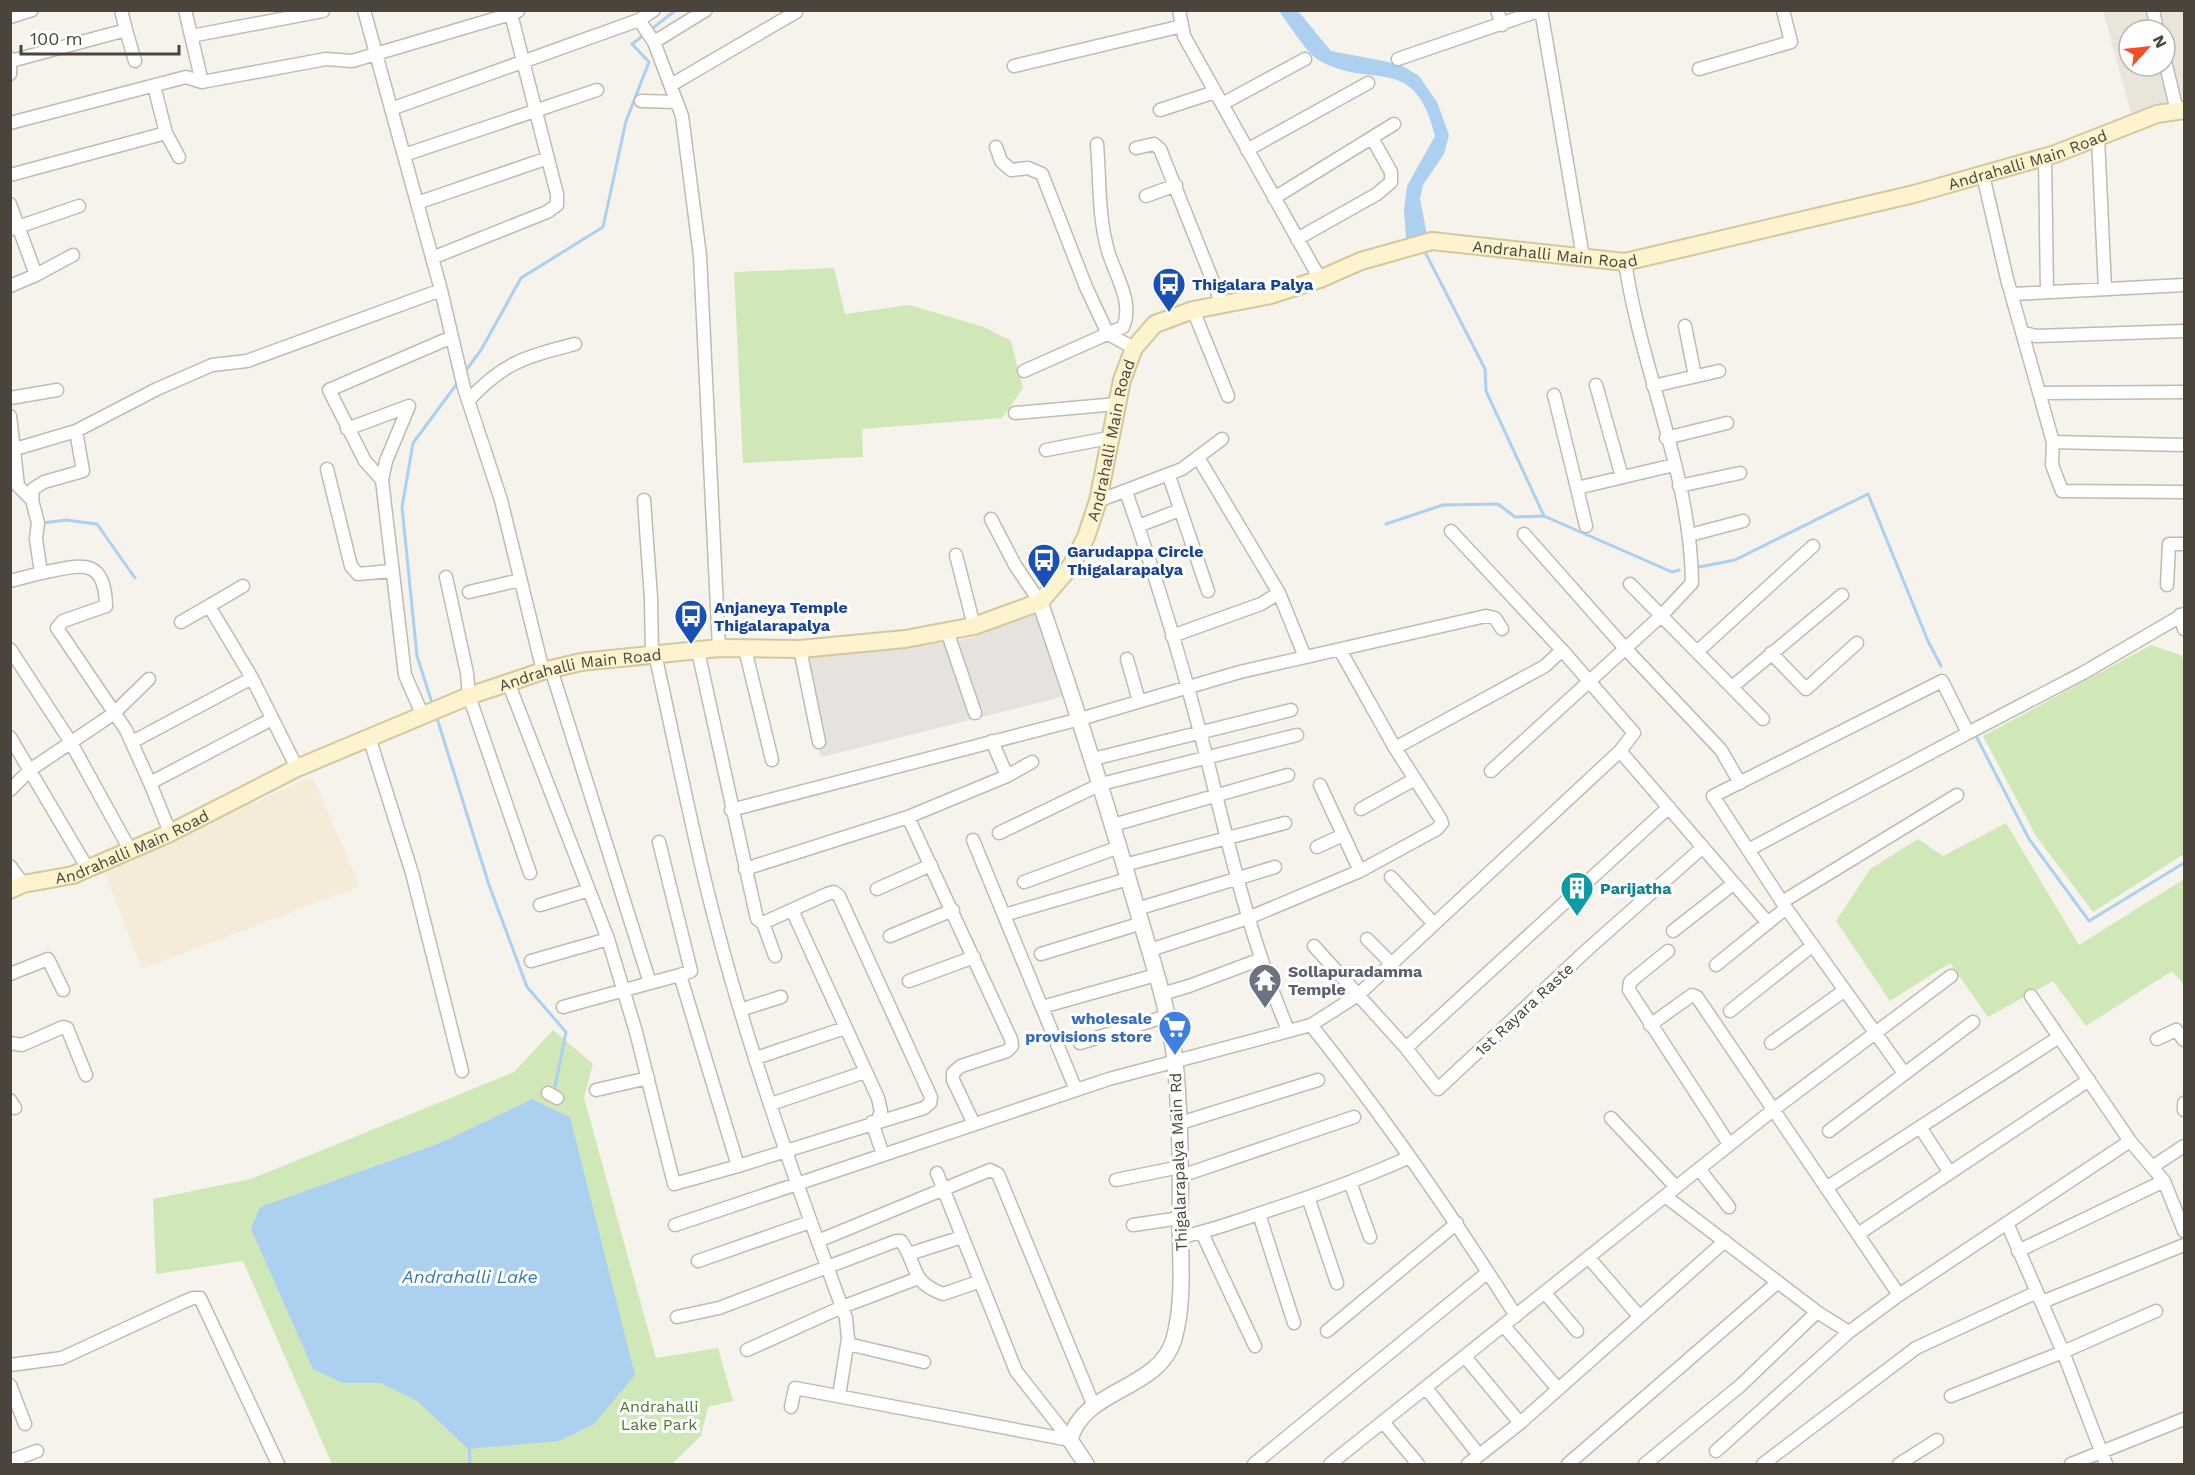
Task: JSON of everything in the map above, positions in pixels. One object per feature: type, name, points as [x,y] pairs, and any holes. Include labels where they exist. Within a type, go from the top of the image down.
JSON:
[{"type":"main road","name":"Andrahalli Main Road","points":[[17,887],[74,875],[168,834],[297,768],[469,696],[547,670],[581,662],[719,648],[800,649],[905,639],[974,626],[1040,602],[1071,566],[1086,537],[1098,501],[1122,380],[1134,348],[1155,324],[1193,310],[1271,295],[1320,279],[1361,261],[1432,241],[1625,262],[1914,194],[2045,157],[2157,114],[2181,110]]},
{"type":"street","points":[[10,17],[32,10]]},
{"type":"street","points":[[121,10],[135,60]]},
{"type":"street","points":[[185,10],[202,82]]},
{"type":"street","points":[[654,10],[647,32],[682,116],[700,256],[719,648]]},
{"type":"street","points":[[391,109],[524,63],[647,32],[706,10]]},
{"type":"street","points":[[1179,10],[1185,36],[1320,279]]},
{"type":"street","points":[[1497,10],[1502,25]]},
{"type":"street","points":[[1398,59],[1541,10],[1583,257]]},
{"type":"street","points":[[1699,69],[1791,42],[1783,10]]},
{"type":"street","points":[[191,36],[323,11]]},
{"type":"street","points":[[365,11],[441,290],[464,387],[501,500],[520,580],[547,670],[650,983]]},
{"type":"street","points":[[10,123],[186,77],[202,82],[327,59],[352,62],[515,12],[534,111],[557,194],[556,205],[547,212],[432,258]]},
{"type":"street","points":[[671,85],[796,12]]},
{"type":"street","points":[[1014,66],[1182,26]]},
{"type":"street","points":[[10,74],[11,60],[126,30]]},
{"type":"street","points":[[1222,104],[1305,59]]},
{"type":"street","points":[[2171,78],[2181,110]]},
{"type":"street","points":[[1247,150],[1368,82]]},
{"type":"street","points":[[154,86],[166,133],[178,158]]},
{"type":"street","points":[[404,155],[597,90]]},
{"type":"street","points":[[1160,110],[1215,92]]},
{"type":"street","points":[[641,101],[677,102]]},
{"type":"street","points":[[1274,198],[1394,124]]},
{"type":"street","points":[[10,176],[166,133]]},
{"type":"street","points":[[2098,137],[2104,289]]},
{"type":"street","points":[[1297,239],[1377,194],[1390,182],[1391,172],[1372,138]]},
{"type":"street","points":[[1024,370],[1123,327],[1128,317],[1126,302],[1102,227],[1098,144]]},
{"type":"street","points":[[1136,148],[1157,145],[1176,185],[1222,304]]},
{"type":"street","points":[[996,147],[1001,161],[1011,170],[1028,168],[1042,174],[1086,287],[1108,334],[1134,348]]},
{"type":"street","points":[[2045,157],[2047,292]]},
{"type":"street","points":[[417,203],[548,158]]},
{"type":"street","points":[[1983,174],[2007,279],[2053,442],[2052,465],[2062,491],[2184,492]]},
{"type":"street","points":[[1146,196],[1176,185]]},
{"type":"street","points":[[10,204],[14,228],[36,275]]},
{"type":"street","points":[[14,228],[79,206]]},
{"type":"street","points":[[10,286],[73,255]]},
{"type":"street","points":[[1491,771],[1624,647],[1662,615],[1692,584],[1689,535],[1679,486],[1632,310],[1625,262]]},
{"type":"street","points":[[2013,294],[2184,285]]},
{"type":"street","points":[[12,450],[76,432],[157,389],[212,365],[248,361],[441,290]]},
{"type":"street","points":[[1193,310],[1228,396]]},
{"type":"street","points":[[1685,327],[1695,376]]},
{"type":"street","points":[[2024,333],[2036,336],[2184,331]]},
{"type":"street","points":[[382,480],[365,461],[329,390],[452,337]]},
{"type":"street","points":[[468,401],[489,378],[509,365],[575,344]]},
{"type":"street","points":[[1653,386],[1719,371]]},
{"type":"street","points":[[1596,385],[1622,477]]},
{"type":"street","points":[[10,398],[57,390]]},
{"type":"street","points":[[2040,393],[2184,392]]},
{"type":"street","points":[[1554,395],[1586,526]]},
{"type":"street","points":[[1015,413],[1117,404]]},
{"type":"street","points":[[347,429],[409,406],[386,461],[382,480],[405,675],[430,712]]},
{"type":"street","points":[[10,416],[12,450],[18,486],[32,500]]},
{"type":"street","points":[[1666,438],[1727,423]]},
{"type":"street","points":[[41,573],[36,539],[38,523],[32,500],[33,489],[44,482],[83,471],[76,432]]},
{"type":"street","points":[[1046,450],[1109,438]]},
{"type":"street","points":[[1098,501],[1169,476],[1199,459],[1222,439]]},
{"type":"street","points":[[2053,442],[2184,445]]},
{"type":"street","points":[[1199,459],[1279,593],[1305,657]]},
{"type":"street","points":[[1577,488],[1674,465]]},
{"type":"street","points":[[327,469],[351,566],[358,574],[366,576],[391,571]]},
{"type":"street","points":[[1679,486],[1740,473]]},
{"type":"street","points":[[1169,476],[1208,591]]},
{"type":"street","points":[[1126,492],[1172,636],[1207,758],[1236,880],[1261,959],[1288,1030]]},
{"type":"street","points":[[644,500],[654,655],[705,882],[740,1010],[797,1186],[846,1318],[848,1344],[839,1396]]},
{"type":"street","points":[[1138,526],[1180,510]]},
{"type":"street","points":[[991,519],[1015,565],[1040,602]]},
{"type":"street","points":[[1689,535],[1743,521]]},
{"type":"street","points":[[675,1225],[797,1186],[1076,1090],[1175,1060],[1311,1025],[1358,995],[1620,751],[1634,733],[1562,650],[1451,531]]},
{"type":"street","points":[[1524,534],[1624,647],[1720,750],[1740,783]]},
{"type":"street","points":[[2167,585],[2169,544],[2184,544]]},
{"type":"street","points":[[1698,651],[1813,546]]},
{"type":"street","points":[[956,555],[974,626]]},
{"type":"street","points":[[10,580],[85,565],[93,567],[98,574],[106,606],[63,621],[57,628],[132,742],[150,783],[168,834]]},
{"type":"street","points":[[446,577],[467,673],[469,696],[530,873]]},
{"type":"street","points":[[469,592],[520,580]]},
{"type":"street","points":[[1630,584],[1763,719]]},
{"type":"street","points":[[181,622],[243,586]]},
{"type":"street","points":[[1172,636],[1261,604],[1279,593]]},
{"type":"street","points":[[1732,687],[1842,595]]},
{"type":"street","name":"Thigalarapalya Main Rd","points":[[1040,602],[1101,784],[1162,994],[1175,1060],[1180,1172],[1181,1306],[1173,1341],[1166,1355],[1141,1378],[1094,1404],[1080,1418],[1070,1440]]},
{"type":"street","points":[[209,606],[252,678],[297,768]]},
{"type":"street","points":[[1748,850],[2161,630],[2182,615],[2184,629]]},
{"type":"street","points":[[731,810],[1080,719],[1186,686],[1305,657],[1486,616],[1495,618],[1502,629]]},
{"type":"street","points":[[947,630],[975,713]]},
{"type":"street","points":[[1771,653],[1806,689],[1857,643]]},
{"type":"street","points":[[745,649],[772,760]]},
{"type":"street","points":[[800,649],[819,742]]},
{"type":"street","points":[[10,650],[70,741],[130,850]]},
{"type":"street","points":[[1150,950],[1248,918],[1360,871],[1437,829],[1442,823],[1395,748],[1340,650]]},
{"type":"street","points":[[1395,748],[1545,666],[1562,650]]},
{"type":"street","points":[[698,651],[731,810],[757,920],[763,923],[776,956]]},
{"type":"street","points":[[1127,659],[1139,701]]},
{"type":"street","points":[[132,742],[252,678]]},
{"type":"street","points":[[10,790],[30,770],[113,714],[149,679]]},
{"type":"street","points":[[1904,1073],[1784,905],[1713,796],[1942,681],[1968,733]]},
{"type":"street","points":[[508,682],[516,697],[608,939],[648,1078],[674,1184],[786,1151],[875,1121],[924,1108],[930,1103],[931,1097],[839,897],[834,892],[827,894],[763,923]]},
{"type":"street","points":[[1093,759],[1291,710]]},
{"type":"street","points":[[150,783],[272,718]]},
{"type":"street","points":[[999,833],[1101,784],[1297,735]]},
{"type":"street","points":[[10,737],[88,868]]},
{"type":"street","points":[[369,737],[413,878],[462,1071]]},
{"type":"street","points":[[992,741],[1007,776]]},
{"type":"street","points":[[1620,751],[1768,923]]},
{"type":"street","points":[[745,869],[908,817],[1007,776],[1032,762]]},
{"type":"street","points":[[1113,825],[1288,775]]},
{"type":"street","points":[[1361,809],[1415,779]]},
{"type":"street","points":[[1320,785],[1360,871]]},
{"type":"street","points":[[1716,965],[1768,923],[1784,905],[1957,795]]},
{"type":"street","points":[[1406,1048],[1669,807]]},
{"type":"street","points":[[908,817],[1011,1039],[1012,1046],[1007,1051],[961,1066],[953,1073],[953,1080],[974,1124]]},
{"type":"street","points":[[1004,915],[1126,872],[1285,823]]},
{"type":"street","points":[[1317,846],[1342,835]]},
{"type":"street","points":[[973,840],[1076,1090]]},
{"type":"street","points":[[563,1007],[691,971],[659,842]]},
{"type":"street","points":[[1024,882],[1119,847]]},
{"type":"street","name":"1st Rayara Raste","points":[[1314,946],[1406,1048],[1438,1089],[1588,949],[1703,848]]},
{"type":"street","points":[[877,889],[931,865]]},
{"type":"street","points":[[10,866],[17,887]]},
{"type":"street","points":[[1041,954],[1275,867]]},
{"type":"street","points":[[1391,877],[1434,924]]},
{"type":"street","points":[[1673,931],[1733,884]]},
{"type":"street","points":[[540,905],[589,890]]},
{"type":"street","points":[[792,910],[878,1098],[881,1111],[875,1121],[881,1149]]},
{"type":"street","points":[[890,936],[953,910]]},
{"type":"street","points":[[531,961],[608,939]]},
{"type":"street","points":[[1367,939],[1392,964]]},
{"type":"street","points":[[1730,1011],[1813,945]]},
{"type":"street","points":[[1668,951],[1630,982],[1629,990],[1730,1144]]},
{"type":"street","points":[[909,981],[974,957]]},
{"type":"street","points":[[10,974],[48,959],[63,990]]},
{"type":"street","points":[[1162,994],[1261,959]]},
{"type":"street","points":[[680,975],[738,1166]]},
{"type":"street","points":[[1042,1007],[1156,975]]},
{"type":"street","points":[[1330,1464],[1466,1358],[1773,1110],[1951,976]]},
{"type":"street","points":[[1771,1043],[1845,990]]},
{"type":"street","points":[[1650,1024],[1692,995],[1697,997],[1899,1295]]},
{"type":"street","points":[[2031,996],[2130,1141],[2164,1181],[2184,1231]]},
{"type":"street","points":[[740,1010],[782,997]]},
{"type":"street","points":[[1080,1043],[1167,1016]]},
{"type":"street","points":[[1829,1131],[1973,1022]]},
{"type":"street","points":[[1311,1025],[1376,1106],[1516,1316]]},
{"type":"street","points":[[10,1043],[22,1045],[63,1027],[67,1028],[86,1075]]},
{"type":"street","points":[[756,1058],[845,1028]]},
{"type":"street","points":[[2157,1039],[2176,1030],[2184,1040]]},
{"type":"street","points":[[1826,1188],[2059,1037]]},
{"type":"street","points":[[771,1104],[865,1072]]},
{"type":"street","points":[[596,1089],[648,1078]]},
{"type":"street","points":[[1177,1124],[1318,1080]]},
{"type":"street","points":[[1858,1234],[2089,1080]]},
{"type":"street","points":[[2184,1103],[2184,1110]]},
{"type":"street","points":[[1116,1180],[1180,1172],[1354,1116]]},
{"type":"street","points":[[1611,1118],[1676,1187]]},
{"type":"street","points":[[1920,1127],[1950,1173]]},
{"type":"street","points":[[1716,1451],[1849,1332],[1899,1295],[2130,1141]]},
{"type":"street","points":[[2152,1167],[2184,1146]]},
{"type":"street","points":[[1181,1237],[1202,1233],[1308,1197],[1410,1157]]},
{"type":"street","points":[[1699,1169],[1729,1207]]},
{"type":"street","points":[[818,1241],[990,1170],[998,1174],[1094,1404]]},
{"type":"street","points":[[937,1173],[978,1282],[1016,1371],[1086,1464]]},
{"type":"street","points":[[2018,1251],[2164,1181]]},
{"type":"street","points":[[1350,1182],[1370,1237]]},
{"type":"street","points":[[1665,1196],[1817,1312],[1849,1332]]},
{"type":"street","points":[[1308,1197],[1337,1283]]},
{"type":"street","points":[[1259,1214],[1294,1323]]},
{"type":"street","points":[[1133,1225],[1180,1218]]},
{"type":"street","points":[[698,1261],[810,1222]]},
{"type":"street","points":[[1327,1331],[1456,1223]]},
{"type":"street","points":[[2007,1224],[2063,1352],[2103,1459]]},
{"type":"street","points":[[1202,1233],[1255,1347]]},
{"type":"street","points":[[909,1254],[962,1237]]},
{"type":"street","points":[[677,1317],[719,1308],[896,1241],[901,1241],[909,1254],[916,1279],[928,1288],[943,1294],[978,1282]]},
{"type":"street","points":[[1468,1464],[1520,1423],[1725,1241]]},
{"type":"street","points":[[1763,1464],[1916,1348],[2039,1297],[2184,1245]]},
{"type":"street","points":[[1589,1258],[1639,1316]]},
{"type":"street","points":[[1254,1464],[1488,1272]]},
{"type":"street","points":[[747,1350],[842,1307],[916,1279]]},
{"type":"street","points":[[1568,1464],[1778,1282]]},
{"type":"street","points":[[1545,1293],[1577,1331]]},
{"type":"street","points":[[10,1365],[62,1358],[181,1303],[200,1298],[278,1464]]},
{"type":"street","points":[[1951,1396],[2063,1352],[2156,1311]]},
{"type":"street","points":[[1645,1464],[1741,1384],[1817,1312]]},
{"type":"street","points":[[1504,1326],[1558,1389]]},
{"type":"street","points":[[848,1344],[924,1362]]},
{"type":"street","points":[[1466,1358],[1520,1423]]},
{"type":"street","points":[[10,1385],[25,1424]]},
{"type":"street","points":[[791,1407],[795,1388],[1070,1440]]},
{"type":"street","points":[[1426,1388],[1479,1455]]},
{"type":"street","points":[[2072,1464],[2103,1459],[2184,1419]]},
{"type":"street","points":[[1383,1422],[1418,1464]]},
{"type":"street","points":[[1899,1464],[1937,1440]]},
{"type":"street","points":[[10,1461],[37,1451]]},
{"type":"shaded area","points":[[2103,11],[2184,11],[2184,98],[2131,113],[2121,78],[2177,78],[2177,18],[2117,18],[2117,62]]},
{"type":"shaded area","points":[[1037,612],[1065,696],[821,757],[794,658],[944,643],[975,637]]},
{"type":"shaded area","points":[[312,776],[360,886],[142,969],[104,871]]},
{"type":"green space","points":[[834,268],[845,314],[909,305],[984,327],[1011,341],[1023,388],[1002,418],[862,429],[863,457],[743,463],[734,272]]},
{"type":"green space","points":[[2151,645],[2181,655],[2184,660],[2184,854],[2093,912],[2036,836],[1983,736]]},
{"type":"green space","points":[[2006,823],[2079,945],[2184,879],[2184,985],[2172,971],[2086,1026],[2053,981],[1988,1017],[1950,963],[1890,1001],[1836,921],[1870,869],[1918,839],[1943,856]]},
{"type":"green space","name":"Andrahalli Lake Park","points":[[553,1030],[593,1064],[584,1098],[656,1358],[718,1348],[733,1401],[708,1407],[701,1436],[672,1464],[332,1464],[243,1261],[156,1274],[153,1199],[251,1179],[514,1072]],"holes":[[[532,1099],[570,1117],[468,1449],[417,1401],[380,1383],[328,1183],[440,1143]]]},
{"type":"water","points":[[1279,11],[1298,11],[1331,51],[1399,64],[1419,76],[1437,102],[1449,135],[1444,154],[1423,185],[1420,199],[1427,235],[1406,238],[1404,210],[1407,186],[1435,136],[1426,110],[1416,93],[1404,83],[1390,78],[1339,69],[1320,61],[1304,46]]},
{"type":"water","name":"Andrahalli Lake","points":[[532,1099],[570,1117],[635,1375],[594,1424],[559,1441],[468,1449],[417,1401],[380,1383],[343,1383],[313,1369],[251,1229],[260,1207],[440,1143]]},
{"type":"waterway","points":[[649,31],[676,10]]},
{"type":"waterway","points":[[464,373],[481,350],[521,278],[603,227],[626,121],[649,62],[632,44],[644,35]]},
{"type":"waterway","points":[[1423,248],[1485,369],[1486,391],[1544,516]]},
{"type":"waterway","points":[[433,706],[417,656],[402,507],[413,443],[459,381]]},
{"type":"waterway","points":[[1699,567],[1735,560],[1868,494],[1928,641],[1941,666]]},
{"type":"waterway","points":[[1386,524],[1443,505],[1498,504],[1515,517],[1544,516],[1672,572],[1679,570]]},
{"type":"waterway","points":[[42,520],[43,523],[66,520],[97,524],[135,578]]},
{"type":"waterway","points":[[436,715],[489,885],[527,987],[566,1032],[554,1092]]},
{"type":"waterway","points":[[1975,734],[2029,839],[2089,921],[2184,863]]},
{"type":"waterway","points":[[469,1446],[470,1464]]},
{"type":"place","name":"Thigalara Palya","points":[[1169,313]]},
{"type":"place","name":"Garudappa Circle Thigalarapalya","points":[[1044,589]]},
{"type":"place","name":"Anjaneya Temple Thigalarapalya","points":[[691,645]]},
{"type":"place","name":"Parijatha","points":[[1577,917]]},
{"type":"place","name":"Sollapuradamma Temple","points":[[1265,1009]]},
{"type":"place","name":"wholesale provisions store","points":[[1175,1056]]}]
